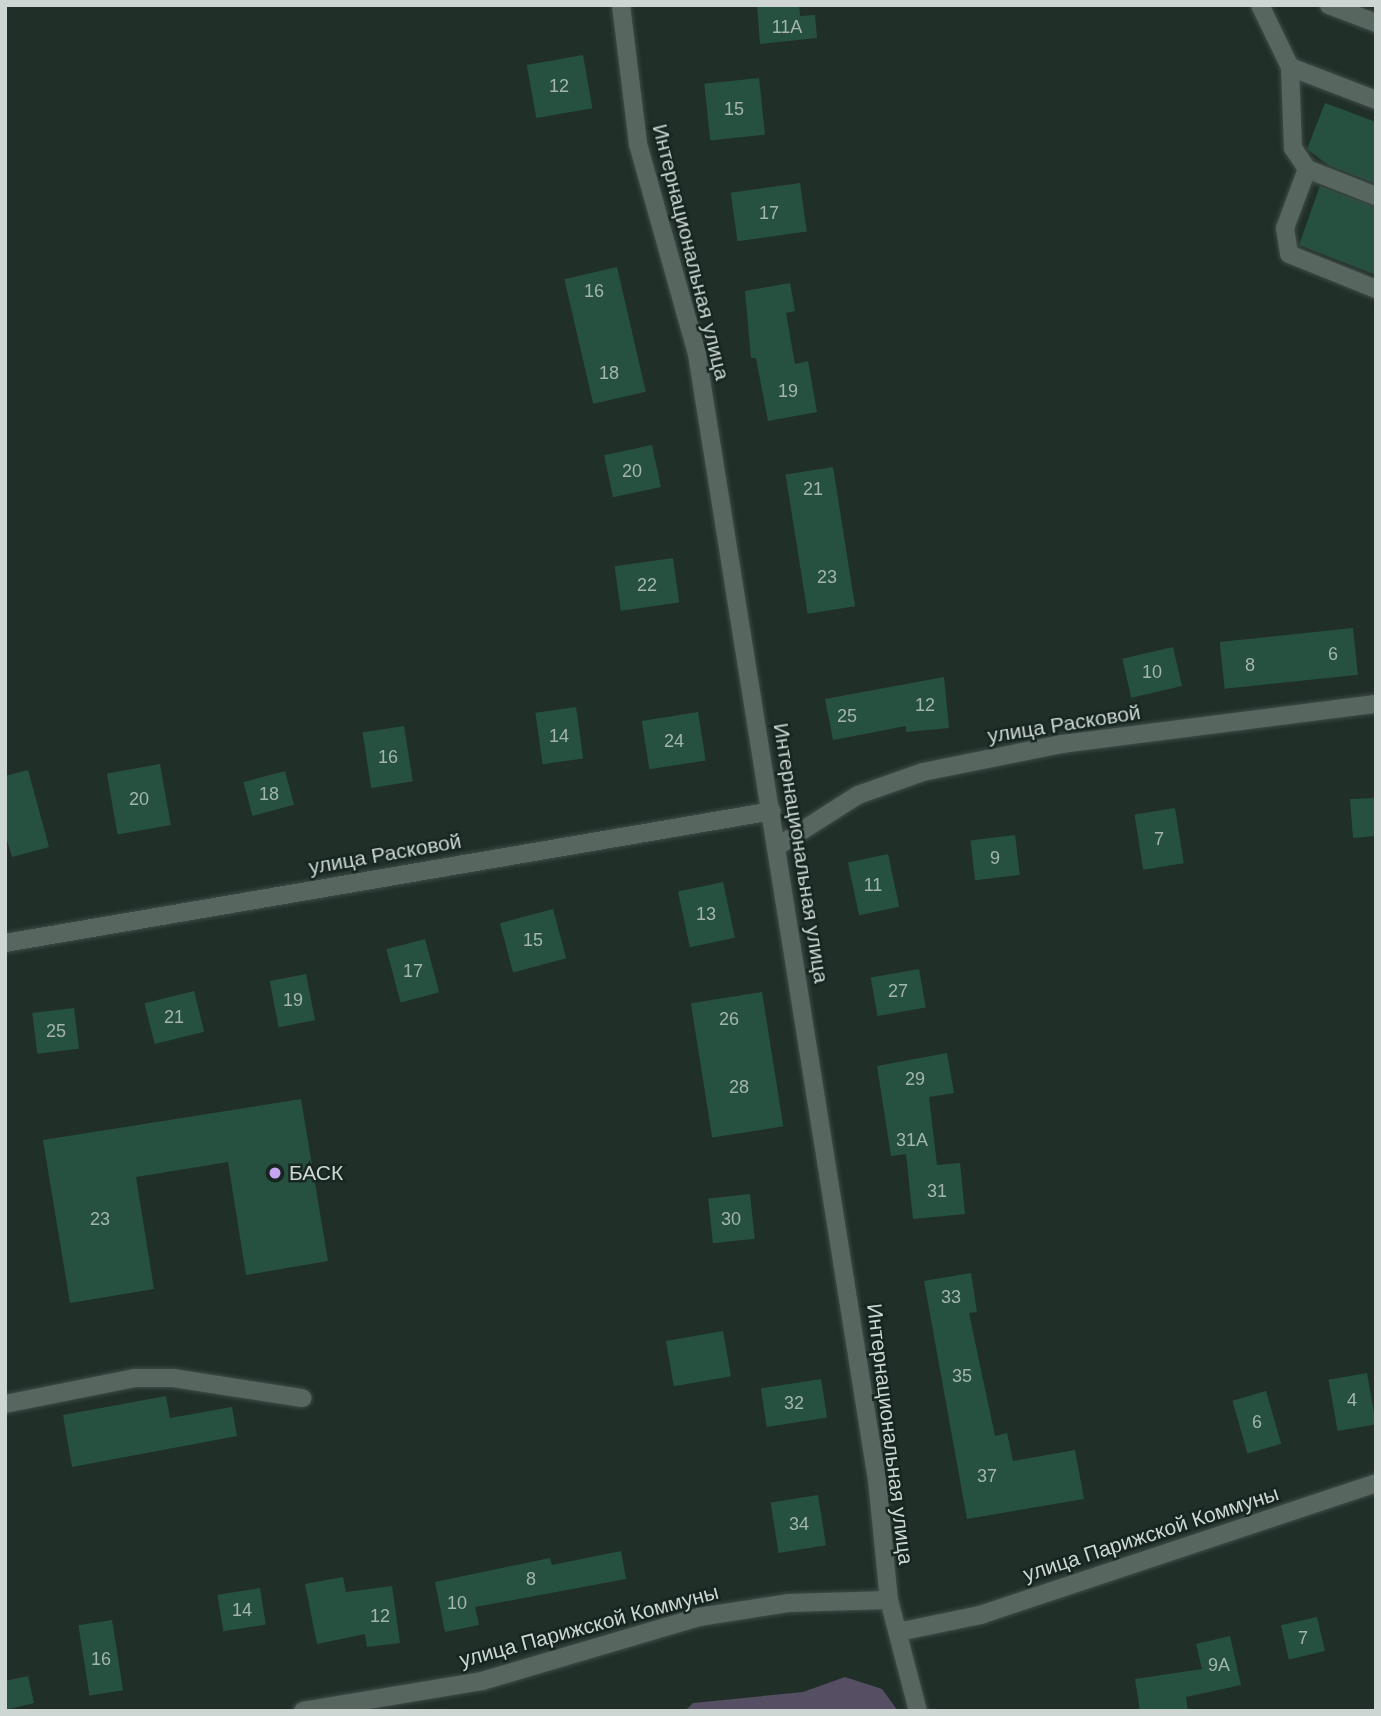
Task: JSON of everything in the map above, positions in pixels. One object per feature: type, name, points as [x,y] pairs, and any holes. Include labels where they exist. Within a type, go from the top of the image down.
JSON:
[{"type":"street","name":"Интернациональная улица","points":[[621,5],[638,144],[697,354],[778,846],[877,1480],[889,1600],[918,1711]]},
{"type":"street","points":[[1260,5],[1290,67],[1293,148],[1307,169],[1376,196]]},
{"type":"street","points":[[1329,5],[1376,23]]},
{"type":"street","points":[[1290,67],[1376,100]]},
{"type":"street","points":[[1307,169],[1285,228],[1289,254],[1376,289]]},
{"type":"street","name":"улица Расковой","points":[[778,846],[858,796],[923,772],[1062,744],[1376,704]]},
{"type":"street","name":"улица Расковой","points":[[5,943],[772,811]]},
{"type":"street","points":[[5,1404],[135,1378],[173,1378],[302,1398]]},
{"type":"street","name":"улица Парижской Коммуны","points":[[898,1632],[980,1615],[1376,1483]]},
{"type":"street","name":"улица Парижской Коммуны","points":[[303,1711],[482,1681],[699,1617],[788,1603],[889,1600]]},
{"type":"shaded area","points":[[845,1677],[882,1689],[898,1711],[685,1711],[693,1703],[803,1692]]},
{"type":"building","points":[[757,5],[799,5],[800,16],[815,15],[817,38],[760,44]]},
{"type":"building","points":[[583,55],[592,108],[536,118],[527,65]]},
{"type":"building","points":[[759,78],[765,135],[710,140],[704,84]]},
{"type":"building","points":[[1325,103],[1376,122],[1376,184],[1328,165],[1307,149]]},
{"type":"building","points":[[800,183],[807,232],[738,241],[731,193]]},
{"type":"building","points":[[1320,186],[1376,207],[1376,275],[1299,245]]},
{"type":"building","points":[[617,267],[646,392],[593,404],[564,279]]},
{"type":"building","points":[[790,283],[795,311],[786,313],[795,364],[808,361],[817,412],[768,421],[756,358],[751,358],[745,291]]},
{"type":"building","points":[[652,445],[661,487],[613,497],[604,455]]},
{"type":"building","points":[[833,467],[855,606],[808,614],[786,475]]},
{"type":"building","points":[[673,558],[679,603],[621,611],[615,566]]},
{"type":"building","points":[[1353,628],[1358,675],[1225,689],[1220,642]]},
{"type":"building","points":[[1173,647],[1182,686],[1131,698],[1122,659]]},
{"type":"building","points":[[944,677],[949,728],[906,732],[906,726],[833,740],[825,699]]},
{"type":"building","points":[[576,707],[583,758],[543,764],[535,713]]},
{"type":"building","points":[[698,712],[706,760],[649,769],[642,721]]},
{"type":"building","points":[[404,726],[413,781],[371,788],[363,733]]},
{"type":"building","points":[[160,764],[171,825],[118,834],[107,773]]},
{"type":"building","points":[[28,770],[49,847],[12,857],[5,833],[5,776]]},
{"type":"building","points":[[285,771],[294,805],[253,816],[243,782]]},
{"type":"building","points":[[1376,798],[1376,836],[1353,838],[1350,799]]},
{"type":"building","points":[[1175,808],[1184,863],[1143,870],[1135,814]]},
{"type":"building","points":[[1015,835],[1020,875],[975,880],[970,840]]},
{"type":"building","points":[[888,854],[899,907],[859,915],[848,863]]},
{"type":"building","points":[[723,882],[735,938],[690,947],[678,892]]},
{"type":"building","points":[[553,909],[566,958],[513,972],[500,923]]},
{"type":"building","points":[[425,939],[439,992],[401,1002],[386,949]]},
{"type":"building","points":[[919,969],[926,1007],[878,1016],[871,978]]},
{"type":"building","points":[[306,974],[315,1020],[279,1027],[270,981]]},
{"type":"building","points":[[194,991],[204,1032],[155,1044],[145,1003]]},
{"type":"building","points":[[762,992],[783,1126],[712,1138],[691,1003]]},
{"type":"building","points":[[74,1008],[79,1049],[37,1054],[32,1013]]},
{"type":"building","points":[[947,1053],[954,1093],[929,1097],[937,1165],[960,1163],[965,1214],[913,1219],[906,1154],[891,1156],[877,1066]]},
{"type":"building","points":[[301,1099],[328,1261],[246,1275],[228,1162],[136,1177],[154,1289],[70,1303],[43,1140]]},
{"type":"building","points":[[750,1194],[755,1239],[713,1243],[708,1198]]},
{"type":"building","points":[[971,1273],[977,1312],[969,1313],[995,1436],[1007,1433],[1013,1461],[1075,1450],[1084,1499],[967,1519],[924,1281]]},
{"type":"building","points":[[723,1331],[731,1376],[674,1386],[666,1341]]},
{"type":"building","points":[[1367,1373],[1376,1424],[1338,1431],[1329,1380]]},
{"type":"building","points":[[821,1379],[827,1418],[767,1427],[761,1389]]},
{"type":"building","points":[[1266,1391],[1281,1444],[1248,1454],[1232,1401]]},
{"type":"building","points":[[166,1396],[170,1418],[232,1407],[237,1436],[72,1467],[63,1415]]},
{"type":"building","points":[[818,1495],[826,1545],[779,1553],[771,1503]]},
{"type":"building","points":[[621,1551],[626,1579],[475,1607],[479,1625],[445,1632],[435,1582],[550,1558],[552,1565]]},
{"type":"building","points":[[343,1577],[346,1592],[392,1586],[400,1643],[367,1647],[365,1634],[317,1644],[305,1584]]},
{"type":"building","points":[[260,1588],[266,1625],[223,1631],[218,1595]]},
{"type":"building","points":[[1317,1617],[1325,1651],[1289,1659],[1281,1625]]},
{"type":"building","points":[[112,1620],[123,1690],[90,1695],[78,1625]]},
{"type":"building","points":[[1230,1636],[1241,1685],[1186,1697],[1188,1711],[1140,1711],[1135,1679],[1202,1669],[1196,1644]]},
{"type":"building","points":[[28,1676],[34,1703],[5,1710],[5,1681]]},
{"type":"place","name":"БАСК","points":[[275,1173]]}]
